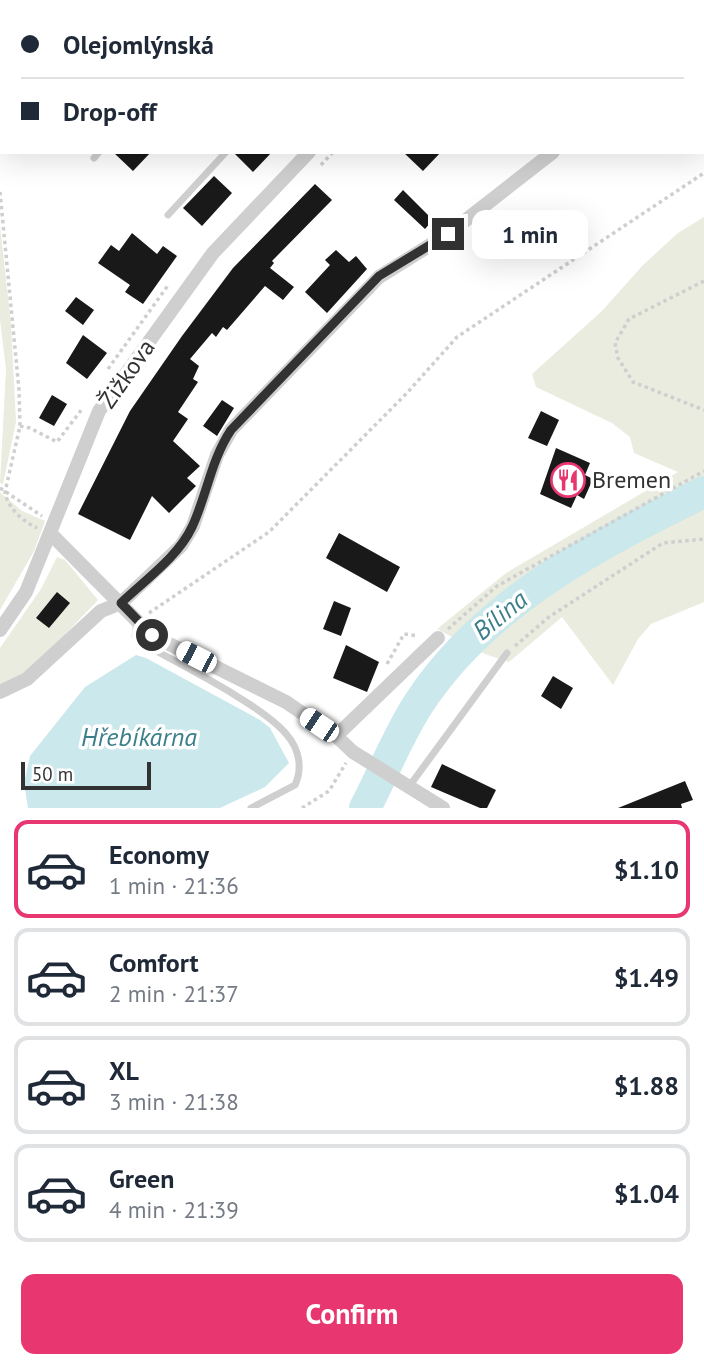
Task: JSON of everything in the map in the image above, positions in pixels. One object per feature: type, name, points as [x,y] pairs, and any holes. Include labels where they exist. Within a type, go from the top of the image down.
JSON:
[{"type":"street","name":"Žižkova","points":[[0,630],[26,592],[54,529],[99,411],[213,253],[307,154]]},
{"type":"street","points":[[0,692],[27,679],[101,611],[121,603],[181,546],[193,526],[217,455],[231,430],[379,276],[448,234],[550,154]]},
{"type":"street","points":[[54,529],[152,635],[286,702],[336,736],[353,752],[443,808]]},
{"type":"street","points":[[336,736],[438,638]]},
{"type":"lane","points":[[167,215],[224,154]]},
{"type":"lane","points":[[137,621],[135,636],[140,642],[260,712],[286,733],[294,745],[300,760],[295,785],[251,808]]},
{"type":"lane","points":[[402,784],[506,653]]},
{"type":"path","points":[[313,172],[331,154]]},
{"type":"path","points":[[137,621],[269,532],[407,393],[457,337],[704,173]]},
{"type":"path","points":[[0,192],[15,328],[20,426],[2,490],[6,500],[24,521],[54,529]]},
{"type":"path","points":[[704,281],[629,319],[615,343],[623,370],[633,382],[704,410]]},
{"type":"path","points":[[20,426],[30,428],[57,442],[83,407],[99,411]]},
{"type":"path","points":[[438,638],[497,586],[704,471]]},
{"type":"path","points":[[2,490],[54,529]]},
{"type":"path","points":[[506,653],[549,617],[663,543],[704,539]]},
{"type":"path","points":[[302,808],[329,791],[353,752]]},
{"type":"shaded area","points":[[704,217],[704,602],[651,624],[638,639],[613,685],[562,617],[509,662],[485,654],[437,629],[506,573],[678,472],[634,453],[630,437],[612,423],[536,387],[532,374],[602,311],[643,265],[678,233]]},
{"type":"shaded area","points":[[0,226],[11,324],[16,422],[3,484],[0,483],[6,369],[0,320]]},
{"type":"shaded area","points":[[0,492],[22,511],[45,521],[34,551],[0,610]]},
{"type":"shaded area","points":[[57,557],[65,560],[98,600],[32,669],[0,685],[0,648],[41,589]]},
{"type":"water","name":"Hřebíkárna","points":[[136,655],[260,720],[270,728],[289,763],[265,787],[220,808],[28,808],[24,783],[30,756],[85,687]]},
{"type":"building","points":[[115,154],[149,154],[133,171]]},
{"type":"building","points":[[235,154],[270,154],[253,172]]},
{"type":"building","points":[[405,154],[439,154],[423,171]]},
{"type":"building","points":[[214,176],[232,193],[202,226],[183,208]]},
{"type":"building","points":[[315,184],[332,200],[272,261],[274,263],[270,268],[294,287],[283,300],[265,286],[227,330],[223,327],[216,337],[212,333],[190,359],[199,366],[193,379],[198,382],[178,412],[188,419],[173,441],[200,466],[187,478],[196,486],[169,513],[152,496],[130,540],[78,514],[130,411],[182,336],[233,268]]},
{"type":"building","points":[[403,190],[433,220],[425,229],[394,200]]},
{"type":"building","points":[[132,233],[157,254],[163,246],[177,256],[143,304],[125,292],[130,285],[98,263],[111,245],[119,251]]},
{"type":"building","points":[[336,250],[349,262],[356,256],[367,269],[327,313],[305,292],[330,265],[325,260]]},
{"type":"building","points":[[76,297],[94,310],[83,325],[65,311]]},
{"type":"building","points":[[83,335],[107,353],[87,379],[66,363]]},
{"type":"building","points":[[52,395],[67,404],[54,426],[39,418]]},
{"type":"building","points":[[222,400],[234,408],[217,436],[203,426]]},
{"type":"building","points":[[541,411],[559,420],[547,446],[528,438]]},
{"type":"building","name":"Bremen","points":[[556,448],[590,463],[585,475],[593,479],[584,499],[577,495],[571,508],[540,494]]},
{"type":"building","points":[[339,533],[400,567],[387,592],[326,558]]},
{"type":"building","points":[[57,592],[70,603],[49,628],[36,618]]},
{"type":"building","points":[[334,601],[351,608],[341,636],[323,629]]},
{"type":"building","points":[[346,645],[379,662],[367,692],[333,678]]},
{"type":"building","points":[[553,676],[573,688],[561,709],[541,696]]},
{"type":"building","points":[[442,764],[496,790],[487,808],[480,808],[431,787]]},
{"type":"building","points":[[685,781],[693,800],[681,804],[682,808],[618,808]]},
{"type":"waterway","name":"Bílina","points":[[365,808],[411,715],[446,667],[476,635],[546,579],[624,533],[704,492]]},
{"type":"place","name":"Bremen","points":[[568,480]]},
{"type":"route","points":[[152,635],[121,603],[181,546],[193,526],[217,455],[231,430],[379,276],[448,234]]}]
